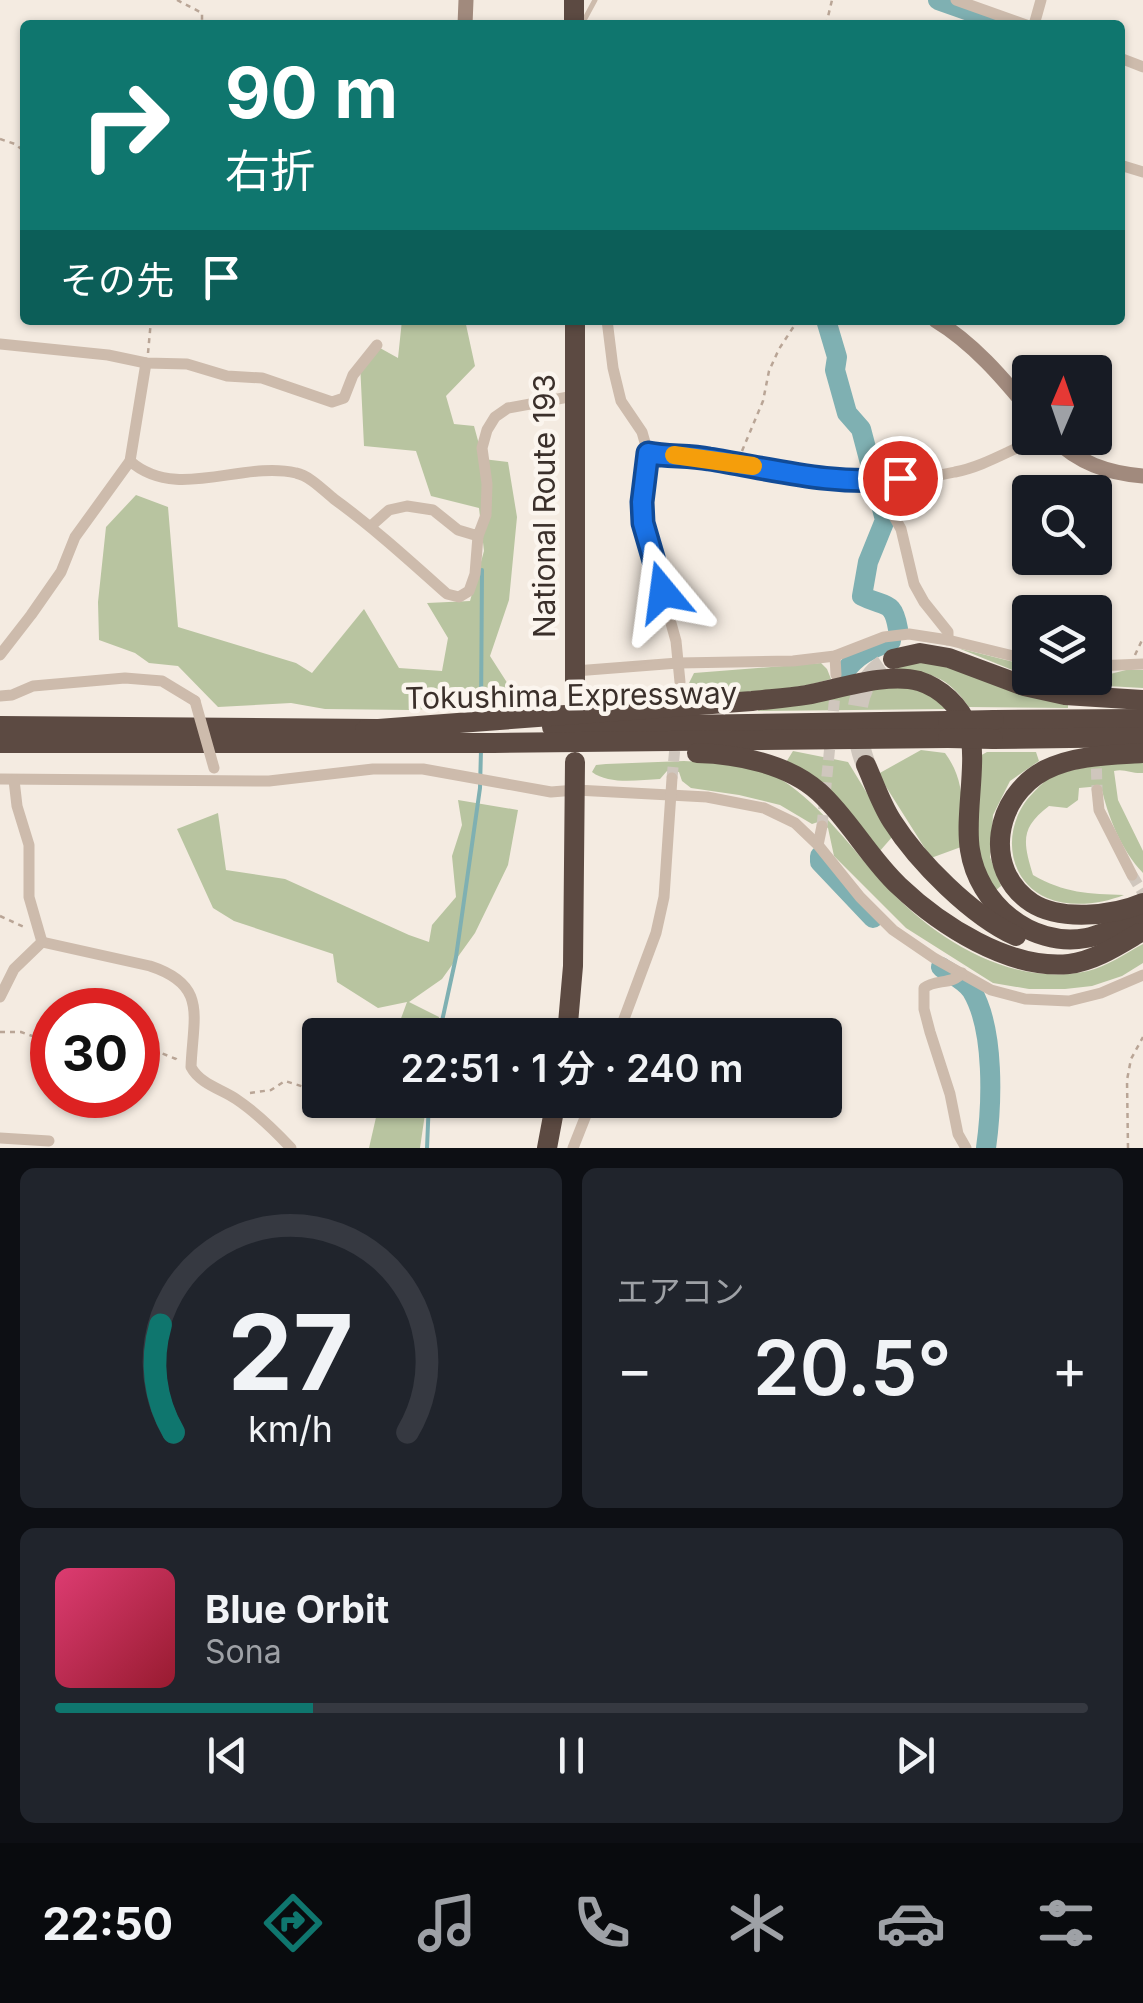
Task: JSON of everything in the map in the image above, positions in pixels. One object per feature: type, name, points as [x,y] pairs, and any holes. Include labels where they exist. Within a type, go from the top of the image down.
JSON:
[{"type":"highway","name":"National Route 193","points":[[575,325],[575,682]]},
{"type":"highway","points":[[892,660],[920,653],[949,658],[1024,686],[1066,694],[1143,700]]},
{"type":"highway","points":[[366,730],[752,701],[893,679],[918,681],[939,690],[968,727],[972,746],[970,851],[981,884],[996,907],[1021,926],[1056,938],[1082,939],[1142,926]]},
{"type":"highway","name":"Tokushima Expressway","points":[[0,743],[494,743],[994,729],[1143,718]]},
{"type":"highway","name":"Tokushima Expressway","points":[[0,726],[948,730]]},
{"type":"highway","name":"Tokushima Expressway","points":[[994,729],[1143,737]]},
{"type":"highway","points":[[494,743],[710,753],[758,762],[794,775],[818,791],[898,885],[941,920],[978,942],[1036,963],[1070,964],[1098,956],[1142,926]]},
{"type":"highway","points":[[1143,753],[1076,760],[1045,770],[1020,789],[1004,812],[1000,839],[1003,865],[1014,887],[1033,904],[1056,913],[1088,915],[1143,903]]},
{"type":"highway","points":[[568,1018],[573,966],[575,762]]},
{"type":"highway","points":[[866,765],[891,821],[964,903],[1005,931],[1038,946],[1075,950],[1102,946],[1142,926]]},
{"type":"highway","points":[[547,1148],[553,1118]]},
{"type":"street","points":[[956,0],[1015,20]]},
{"type":"street","points":[[607,325],[621,401],[642,432],[648,453],[643,523],[673,627],[680,682]]},
{"type":"street","points":[[943,325],[1012,390]]},
{"type":"street","points":[[0,344],[188,364],[228,376],[262,378],[332,402],[344,398],[353,376],[376,345]]},
{"type":"street","points":[[0,655],[60,572],[75,537],[130,461],[146,362]]},
{"type":"street","points":[[130,461],[172,479],[278,470],[301,474],[372,526],[447,594],[460,596],[469,592],[475,574],[478,536],[486,515],[482,448],[486,430],[508,408],[574,396]]},
{"type":"street","points":[[648,453],[818,478],[877,481],[964,470],[1012,450]]},
{"type":"street","points":[[1074,455],[1116,474],[1143,476]]},
{"type":"street","points":[[877,481],[901,529],[914,584],[948,632],[948,640]]},
{"type":"street","points":[[372,526],[389,510],[407,506],[433,510],[458,530],[478,536]]},
{"type":"street","points":[[575,682],[678,663],[835,656],[884,637],[909,634],[1012,656]]},
{"type":"street","points":[[835,656],[836,675]]},
{"type":"street","points":[[1112,665],[1139,664]]},
{"type":"street","points":[[0,696],[32,686],[125,678],[162,681],[195,700],[215,774]]},
{"type":"street","points":[[40,938],[29,896],[29,845],[7,779],[215,774],[269,782],[373,768],[423,769],[551,792],[671,794],[764,808],[795,822],[893,930],[958,977],[1025,998],[1070,1001],[1101,994],[1143,975]]},
{"type":"street","points":[[624,1018],[656,933],[664,898],[672,778]]},
{"type":"street","points":[[1097,790],[1099,810],[1132,875]]},
{"type":"street","points":[[818,844],[822,826]]},
{"type":"street","points":[[0,997],[14,969],[40,938]]},
{"type":"street","points":[[40,938],[150,966],[185,983],[193,997],[191,1067],[196,1076],[229,1095],[291,1148]]},
{"type":"street","points":[[958,977],[928,984],[924,988],[924,1009],[958,1134],[966,1148]]},
{"type":"street","points":[[573,1148],[585,1118]]},
{"type":"street","points":[[0,1138],[49,1140]]},
{"type":"lane","points":[[581,20],[596,0]]},
{"type":"path","points":[[177,0],[202,13],[202,20]]},
{"type":"path","points":[[146,362],[150,325]]},
{"type":"path","points":[[739,464],[763,401],[769,371],[795,325]]},
{"type":"path","points":[[1139,664],[1135,655],[1143,638]]},
{"type":"path","points":[[0,916],[40,938]]},
{"type":"path","points":[[0,1032],[30,1035]]},
{"type":"path","points":[[1128,1148],[1127,1080],[1131,1060],[1143,1037]]},
{"type":"path","points":[[160,1054],[176,1059],[180,1067],[196,1076]]},
{"type":"path","points":[[229,1095],[272,1090],[285,1081],[302,1086]]},
{"type":"green space","points":[[401,325],[466,325],[475,366],[446,396],[454,424],[474,426],[483,459],[508,462],[517,517],[509,600],[490,656],[515,695],[498,705],[411,710],[325,709],[291,703],[218,707],[178,666],[149,663],[135,653],[99,640],[98,602],[106,527],[136,495],[168,507],[178,627],[296,663],[312,673],[364,609],[399,668],[442,671],[448,638],[427,603],[470,601],[484,551],[479,508],[431,496],[416,451],[364,446],[360,363],[380,348],[398,358]]},
{"type":"green space","points":[[958,648],[1012,662],[1012,670]]},
{"type":"green space","points":[[925,660],[1012,684],[1012,695],[1050,695],[1068,700],[1068,708],[969,707],[946,682],[918,672],[894,670],[904,662]]},
{"type":"green space","points":[[821,663],[831,679],[778,689],[687,695],[694,673]]},
{"type":"green space","points":[[1143,670],[1143,688],[1112,686],[1112,674]]},
{"type":"green space","points":[[879,686],[916,688],[946,709],[758,711],[759,707]]},
{"type":"green space","points":[[921,750],[945,753],[957,775],[962,798],[961,847],[931,858],[878,774]]},
{"type":"green space","points":[[793,751],[848,762],[893,836],[879,852],[785,764]]},
{"type":"green space","points":[[987,752],[1036,752],[1039,761],[1010,781],[993,815],[990,857],[1001,886],[995,891],[981,863],[975,817],[978,757]]},
{"type":"green space","points":[[684,761],[748,767],[782,780],[823,815],[904,904],[950,940],[976,954],[1031,972],[1059,974],[1095,969],[1143,944],[1143,963],[1122,976],[1092,986],[1029,989],[993,983],[906,928],[834,856],[828,828],[818,822],[812,824],[780,805],[691,788],[679,772],[667,771],[660,779],[624,781],[592,772],[596,765]]},
{"type":"green space","points":[[1143,762],[1143,773],[1114,771],[1118,800],[1143,851],[1143,873],[1116,833],[1101,786],[1079,788],[1078,800],[1067,808],[1049,806],[1033,821],[1026,836],[1033,875],[1077,891],[1124,895],[1076,904],[1047,898],[1033,889],[1016,865],[1012,835],[1023,806],[1033,793],[1060,774],[1108,764]]},
{"type":"green space","points":[[458,800],[518,810],[508,865],[475,933],[442,979],[409,1002],[439,1018],[401,1018],[407,1002],[378,1008],[337,982],[333,954],[234,921],[213,908],[177,829],[218,813],[226,870],[285,879],[429,942],[432,925],[456,897],[452,856],[462,825]]},
{"type":"green space","points":[[376,1118],[424,1118],[420,1148],[369,1148]]},
{"type":"waterway","points":[[938,0],[995,20]]},
{"type":"waterway","points":[[827,325],[847,413],[861,429],[885,520],[868,562],[862,596],[887,606],[894,613],[898,629]]},
{"type":"waterway","points":[[481,716],[482,570]]},
{"type":"waterway","points":[[844,673],[859,657],[891,641]]},
{"type":"waterway","points":[[443,1018],[456,957],[480,788],[481,750]]},
{"type":"waterway","points":[[820,856],[820,862],[873,918]]},
{"type":"waterway","points":[[941,967],[969,987],[985,1026],[990,1090],[986,1148]]},
{"type":"waterway","points":[[427,1148],[428,1118]]},
{"type":"tunnel","points":[[866,765],[858,735],[858,705],[869,679],[893,659]]},
{"type":"tunnel","points":[[822,826],[836,684]]},
{"type":"tunnel","points":[[1095,695],[1096,723]]},
{"type":"tunnel","points":[[672,778],[676,737]]},
{"type":"tunnel","points":[[1096,752],[1097,790]]},
{"type":"tunnel","points":[[1132,875],[1143,893]]},
{"type":"slow traffic","points":[[674,455],[753,466]]},
{"type":"route","points":[[663,592],[643,523],[648,453],[818,478],[900,478]]}]
